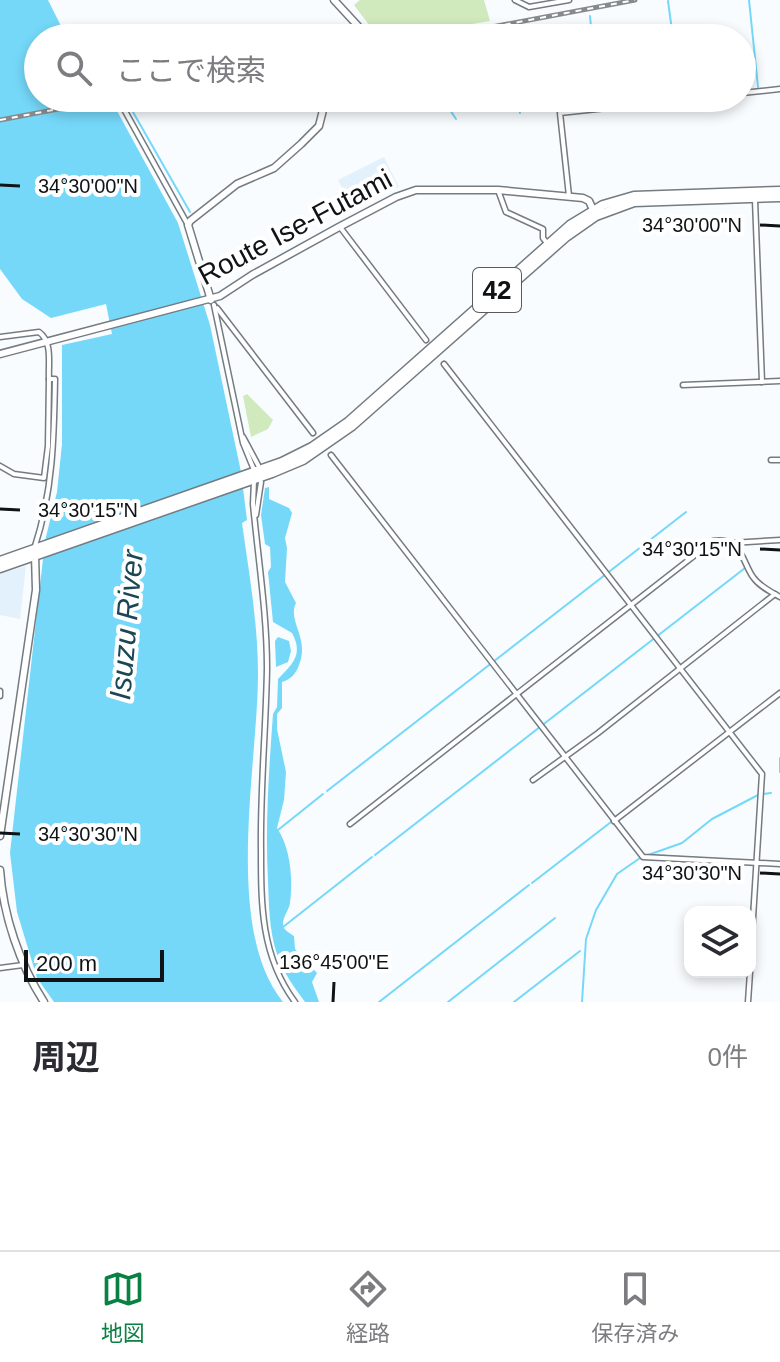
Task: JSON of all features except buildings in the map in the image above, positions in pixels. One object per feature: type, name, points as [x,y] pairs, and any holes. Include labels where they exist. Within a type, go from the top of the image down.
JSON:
[{"type":"highway","name":"42","points":[[254,476],[297,456],[348,422],[570,225],[634,196],[780,191]]},
{"type":"highway","name":"42","points":[[0,561],[38,551],[303,460],[338,437],[595,213],[634,202],[780,197]]},
{"type":"highway","name":"42","points":[[0,568],[38,551]]},
{"type":"main road","points":[[334,0],[356,24]]},
{"type":"main road","points":[[210,302],[188,225],[210,203],[237,184],[274,168],[319,126],[322,112]]},
{"type":"main road","name":"Route Ise-Futami","points":[[0,354],[210,302],[339,227],[416,190],[498,190],[569,196],[587,199],[595,213]]},
{"type":"main road","points":[[0,836],[36,590],[38,551]]},
{"type":"main road","points":[[0,872],[2,898],[23,965],[44,1002]]},
{"type":"street","points":[[515,0],[529,7],[569,0]]},
{"type":"street","points":[[756,92],[780,89]]},
{"type":"street","points":[[126,112],[188,225]]},
{"type":"street","points":[[569,112],[560,113],[569,196]]},
{"type":"street","points":[[498,190],[506,212],[543,229],[543,238],[548,244]]},
{"type":"street","points":[[755,198],[762,382]]},
{"type":"street","points":[[339,227],[426,340]]},
{"type":"street","points":[[210,302],[241,435],[254,476],[254,517],[267,668],[260,795],[263,925],[268,948],[281,980],[295,1002]]},
{"type":"street","points":[[210,302],[313,433]]},
{"type":"street","points":[[0,337],[39,332],[45,335],[48,342],[52,379],[51,478],[38,551]]},
{"type":"street","points":[[444,364],[762,774],[754,906]]},
{"type":"street","points":[[0,466],[14,474],[44,478],[52,379]]},
{"type":"street","points":[[683,385],[780,381]]},
{"type":"street","points":[[331,455],[643,857],[780,864]]},
{"type":"street","points":[[771,460],[780,460]]},
{"type":"street","points":[[729,544],[780,540]]},
{"type":"street","points":[[350,824],[713,541],[729,544],[743,554],[754,579],[777,595],[533,780]]},
{"type":"street","points":[[614,821],[780,693]]},
{"type":"street","points":[[0,968],[23,965]]},
{"type":"street","points":[[748,1002],[749,978]]},
{"type":"shaded area","points":[[384,157],[399,187],[354,210],[338,180]]},
{"type":"shaded area","points":[[26,566],[20,619],[0,615],[0,574]]},
{"type":"green space","points":[[360,0],[484,0],[490,21],[472,24],[368,24],[354,5]]},
{"type":"green space","points":[[247,394],[273,420],[268,429],[251,437],[243,396]]},
{"type":"water","name":"Isuzu River","points":[[0,0],[48,0],[60,24],[24,24],[24,112],[118,112],[178,223],[210,325],[241,472],[247,520],[242,523],[256,636],[257,711],[250,798],[249,889],[254,932],[265,970],[283,1002],[54,1002],[37,978],[17,912],[10,853],[45,541],[57,492],[62,444],[62,345],[112,334],[106,304],[51,318],[22,299],[0,269]]},
{"type":"water","points":[[269,487],[269,499],[289,508],[292,513],[285,538],[285,582],[296,603],[294,616],[302,646],[296,671],[282,682],[282,708],[277,714],[286,772],[284,800],[277,828],[288,855],[291,884],[290,903],[283,925],[294,936],[295,949],[317,973],[312,982],[319,1002],[305,1002],[279,961],[270,918],[267,818],[273,714],[277,707],[278,679],[295,659],[297,647],[292,633],[273,622],[268,572],[271,567],[270,547],[265,544],[261,515],[265,488]]},
{"type":"water","points":[[278,637],[289,641],[291,651],[288,662],[276,667],[275,641]]},
{"type":"waterway","points":[[749,0],[751,24]]},
{"type":"waterway","points":[[668,1],[671,24]]},
{"type":"waterway","points":[[590,16],[591,24]]},
{"type":"waterway","points":[[756,68],[758,87]]},
{"type":"waterway","points":[[133,112],[190,212]]},
{"type":"waterway","points":[[451,112],[456,119]]},
{"type":"waterway","points":[[327,791],[686,512]]},
{"type":"waterway","points":[[375,855],[745,568]]},
{"type":"waterway","points":[[780,758],[780,772]]},
{"type":"waterway","points":[[763,794],[771,793]]},
{"type":"waterway","points":[[278,830],[323,794]]},
{"type":"waterway","points":[[648,855],[682,843],[712,819],[758,795]]},
{"type":"waterway","points":[[532,883],[611,822]]},
{"type":"waterway","points":[[652,855],[733,860]]},
{"type":"waterway","points":[[283,927],[372,857]]},
{"type":"waterway","points":[[582,1002],[586,939],[596,910],[617,874],[640,858]]},
{"type":"waterway","points":[[379,1002],[529,885]]},
{"type":"waterway","points":[[448,1002],[555,918]]},
{"type":"waterway","points":[[514,1002],[580,951]]},
{"type":"railway","points":[[508,24],[635,0]]},
{"type":"railway","points":[[0,120],[42,112]]}]
